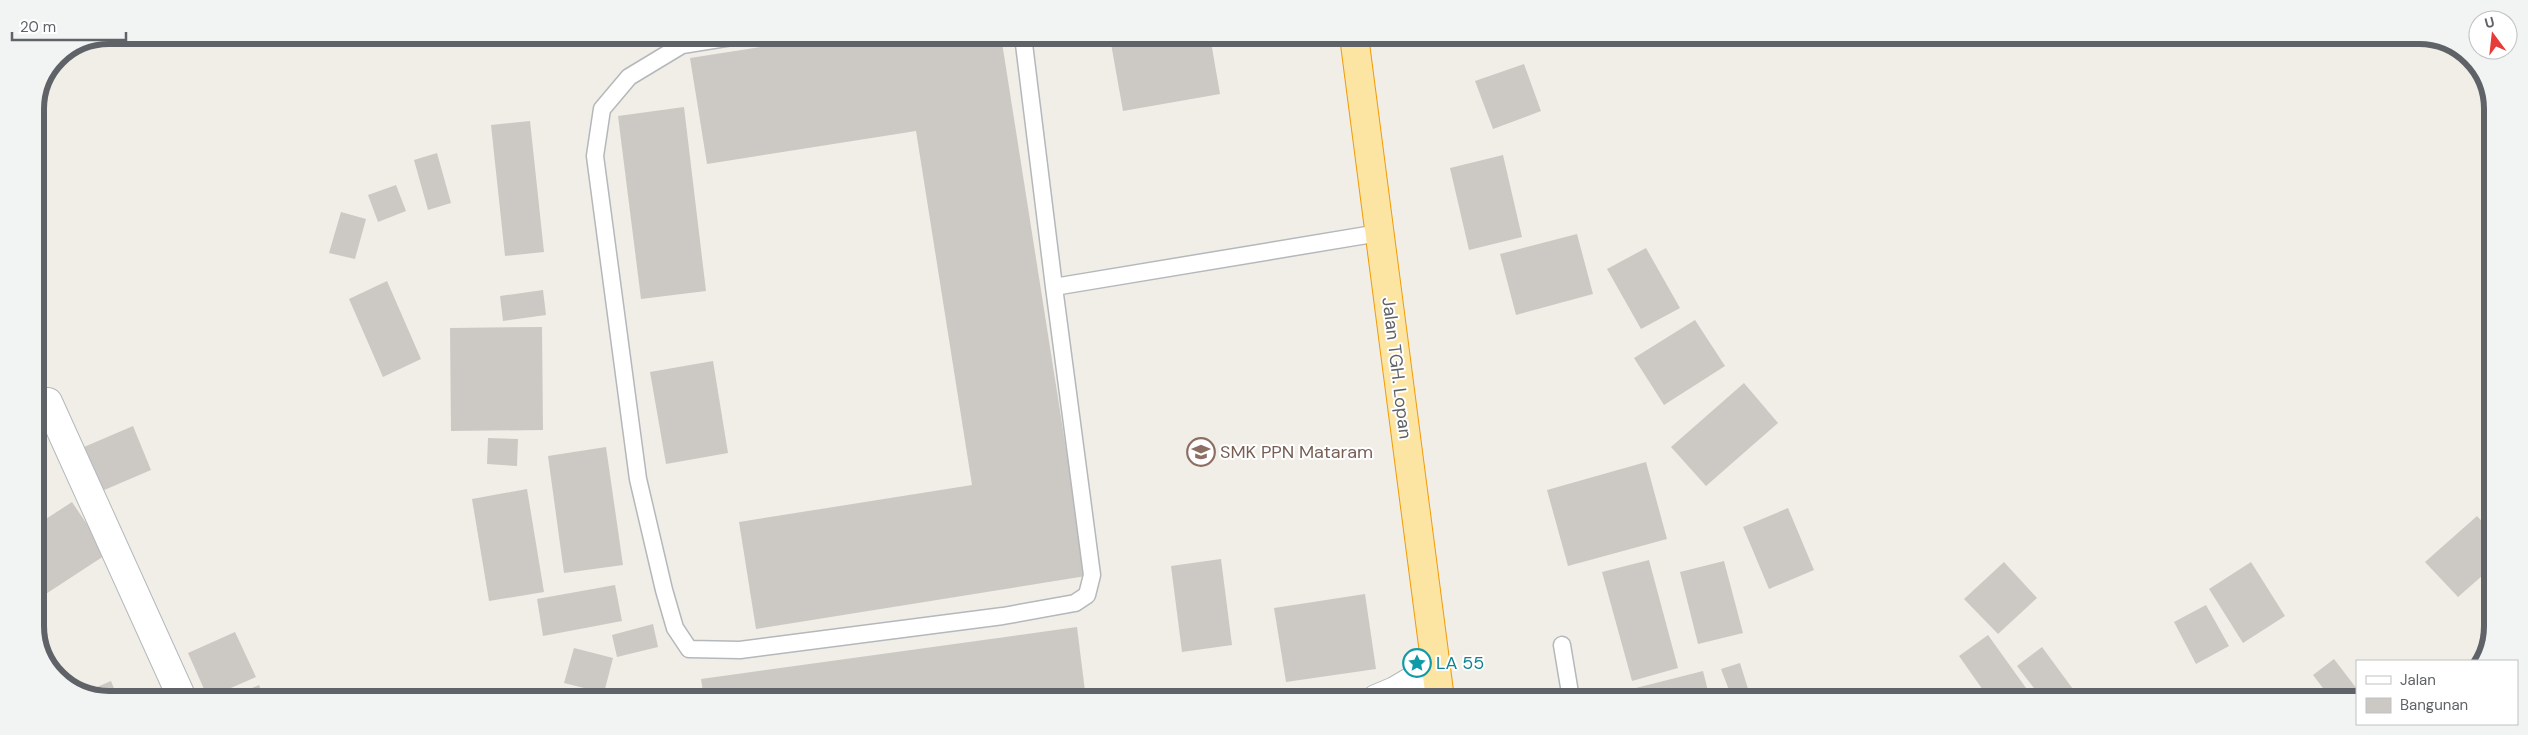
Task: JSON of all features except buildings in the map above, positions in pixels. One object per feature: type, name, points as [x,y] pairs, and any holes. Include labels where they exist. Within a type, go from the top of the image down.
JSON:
[{"type":"highway","name":"Jalan TGH. Lopan","points":[[1355,44],[1438,691]]},
{"type":"street","points":[[48,402],[179,691]]},
{"type":"street","points":[[1395,691],[1434,668]]},
{"type":"lane","points":[[688,44],[682,45],[629,77],[602,109],[596,156],[638,479],[675,628],[689,649],[740,650],[1003,616],[1075,603],[1087,595],[1092,575],[1024,44]]},
{"type":"lane","points":[[1054,287],[1379,233]]},
{"type":"lane","points":[[1562,645],[1570,691]]},
{"type":"place","name":"SMK PPN Mataram","points":[[1201,452]]},
{"type":"place","name":"LA 55","points":[[1417,663]]}]
